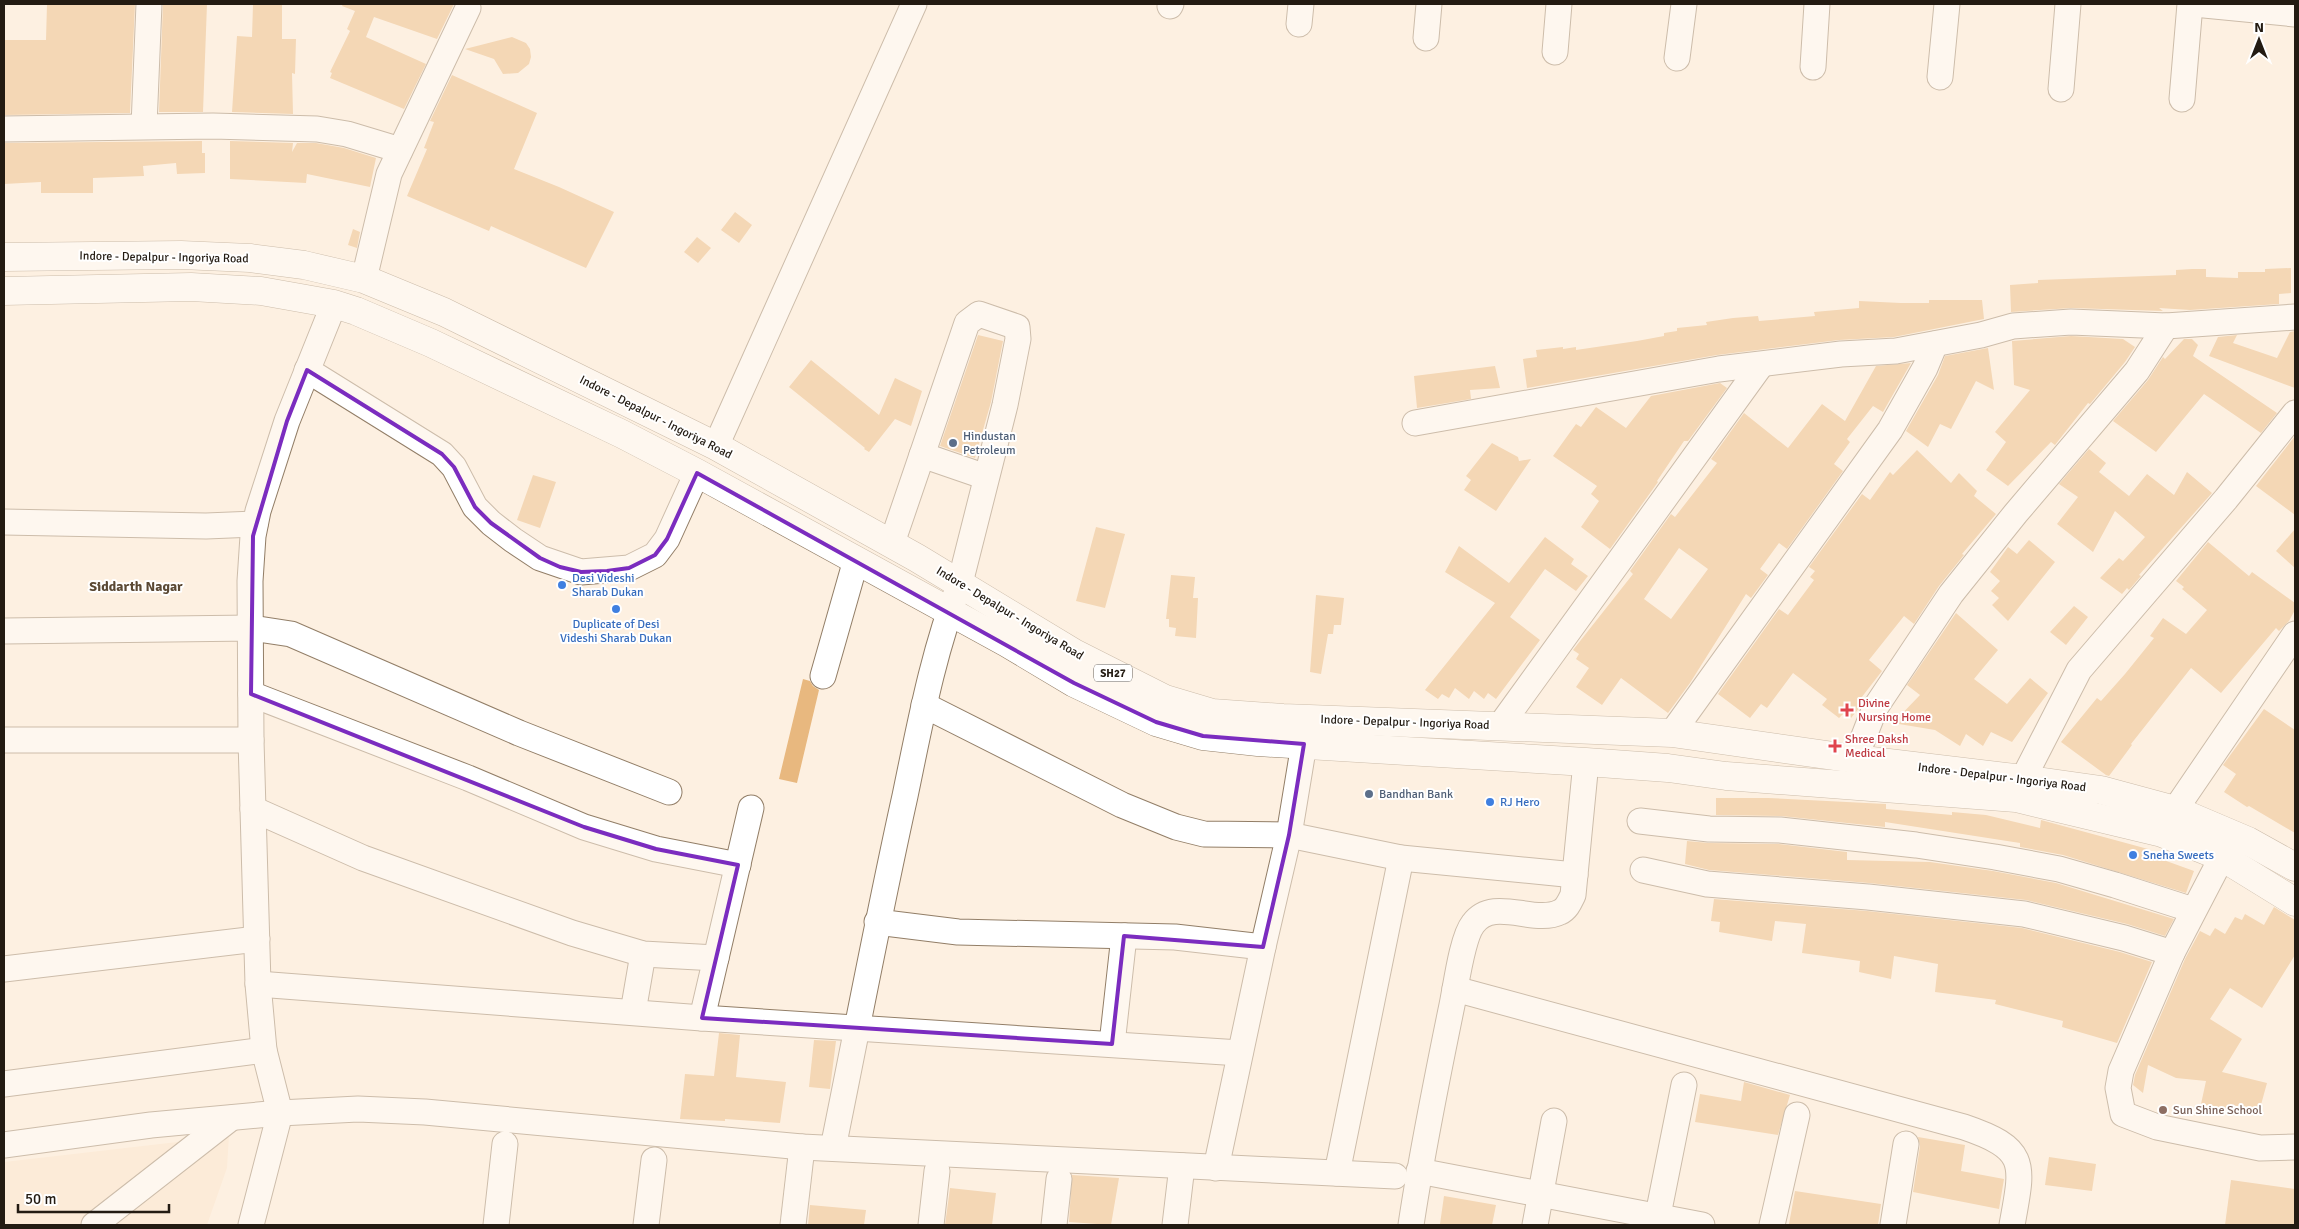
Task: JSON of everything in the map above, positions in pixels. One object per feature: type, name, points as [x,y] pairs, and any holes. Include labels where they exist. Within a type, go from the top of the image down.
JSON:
[{"type":"main road","name":"Indore - Depalpur - Ingoriya Road","points":[[4,257],[181,255],[250,258],[304,264],[364,279],[444,312],[716,446],[960,583],[1082,657],[1165,699],[1212,713],[1283,718],[1672,734],[2101,790],[2175,810],[2248,841],[2295,867]]},
{"type":"main road","name":"Indore - Depalpur - Ingoriya Road","points":[[4,291],[191,287],[261,291],[334,304],[356,311],[431,343],[622,434],[949,611],[1074,684],[1156,722],[1203,736],[1668,768],[1726,776],[2016,798],[2162,833],[2222,857],[2295,902]]},
{"type":"street","points":[[144,126],[149,4]]},
{"type":"street","points":[[716,446],[914,4]]},
{"type":"street","points":[[1426,38],[1429,4]]},
{"type":"street","points":[[1555,52],[1559,4]]},
{"type":"street","points":[[1677,58],[1684,4]]},
{"type":"street","points":[[1813,68],[1817,4]]},
{"type":"street","points":[[1940,77],[1947,4]]},
{"type":"street","points":[[2061,89],[2068,4]]},
{"type":"street","points":[[2182,99],[2190,4]]},
{"type":"street","points":[[2194,4],[2295,14]]},
{"type":"street","points":[[364,279],[389,174],[468,8]]},
{"type":"street","points":[[4,129],[144,126],[317,129],[347,134],[400,150]]},
{"type":"street","points":[[251,1225],[280,1114],[264,1050],[258,984],[251,740],[252,628],[250,581],[255,524],[287,421],[334,304]]},
{"type":"street","points":[[833,1148],[924,705],[949,611],[960,583],[1004,404],[1018,333],[1017,327],[979,314],[967,323],[892,544]]},
{"type":"street","points":[[1415,423],[1704,371],[1841,354],[1896,352],[2013,326],[2071,322],[2166,326],[2295,317]]},
{"type":"street","points":[[1855,759],[1875,708],[1951,594],[2016,513],[2137,371],[2166,326]]},
{"type":"street","points":[[1672,734],[1890,430],[1925,368],[1935,344]]},
{"type":"street","points":[[1500,726],[1762,365]]},
{"type":"street","points":[[307,370],[430,444],[454,467],[475,507],[491,523],[513,540],[540,558],[581,572],[629,568],[654,555],[667,539],[697,473]]},
{"type":"street","points":[[2023,779],[2079,670],[2226,498],[2295,412]]},
{"type":"street","points":[[922,455],[986,477]]},
{"type":"street","points":[[4,522],[206,526],[255,524]]},
{"type":"street","points":[[823,676],[856,560]]},
{"type":"street","points":[[4,631],[252,628],[291,634],[519,733],[669,792]]},
{"type":"street","points":[[2175,810],[2295,634]]},
{"type":"street","points":[[251,694],[468,778],[584,827],[656,849],[738,865]]},
{"type":"street","points":[[924,705],[1122,805],[1176,828],[1204,834],[1289,835],[1401,858],[1575,875]]},
{"type":"street","points":[[4,740],[251,740]]},
{"type":"street","points":[[1216,1168],[1289,835],[1304,744]]},
{"type":"street","points":[[1411,1225],[1419,1171],[1455,989],[1465,943],[1472,924],[1483,915],[1504,911],[1546,916],[1560,912],[1568,906],[1573,895],[1586,762]]},
{"type":"street","points":[[702,1018],[751,808]]},
{"type":"street","points":[[253,809],[363,858],[563,930],[643,954],[716,958]]},
{"type":"street","points":[[1640,821],[1709,829],[1799,832],[1916,845],[1995,857],[2116,884],[2193,910]]},
{"type":"street","points":[[2222,857],[2172,953],[2121,1071],[2118,1088],[2123,1114],[2157,1127],[2252,1147],[2285,1149],[2295,1147]]},
{"type":"street","points":[[1337,1173],[1401,858]]},
{"type":"street","points":[[1643,870],[1707,884],[1868,897],[2024,914],[2124,938],[2172,953]]},
{"type":"street","points":[[878,922],[958,932],[1211,940],[1263,947]]},
{"type":"street","points":[[1112,1044],[1124,936]]},
{"type":"street","points":[[4,969],[257,939]]},
{"type":"street","points":[[633,1012],[643,954]]},
{"type":"street","points":[[258,984],[702,1018],[1240,1053]]},
{"type":"street","points":[[1455,989],[1992,1136],[2008,1148],[2018,1164],[2019,1185],[2012,1225]]},
{"type":"street","points":[[4,1084],[264,1050]]},
{"type":"street","points":[[1657,1221],[1684,1085]]},
{"type":"street","points":[[4,1145],[151,1125],[358,1109],[425,1112],[802,1147],[1395,1176]]},
{"type":"street","points":[[1772,1225],[1797,1116]]},
{"type":"street","points":[[94,1225],[231,1118]]},
{"type":"street","points":[[1535,1225],[1554,1120]]},
{"type":"street","points":[[496,1225],[505,1144]]},
{"type":"street","points":[[1893,1225],[1906,1144]]},
{"type":"street","points":[[792,1225],[802,1147]]},
{"type":"street","points":[[646,1225],[654,1160]]},
{"type":"street","points":[[1175,1225],[1182,1166]]},
{"type":"street","points":[[931,1225],[937,1171]]},
{"type":"street","points":[[1419,1171],[1541,1194],[1657,1221],[1702,1225]]},
{"type":"street","points":[[1054,1225],[1059,1179]]},
{"type":"highlighted area","points":[[307,370],[442,454],[454,467],[475,507],[491,523],[540,558],[560,567],[581,572],[607,571],[629,568],[655,555],[667,539],[697,473],[1074,683],[1156,722],[1203,736],[1304,744],[1289,835],[1263,947],[1124,936],[1112,1044],[702,1018],[738,865],[656,849],[584,827],[251,694],[253,536],[287,421]]},
{"type":"shaded area","points":[[229,1136],[227,1168],[207,1225],[4,1225],[4,1162]]},
{"type":"building","points":[[47,4],[135,4],[130,113],[4,115],[4,40],[46,40]]},
{"type":"building","points":[[163,4],[207,4],[203,112],[159,112]]},
{"type":"building","points":[[253,4],[282,4],[282,39],[296,39],[295,74],[292,73],[293,114],[232,112],[237,36],[252,37]]},
{"type":"building","points":[[343,4],[454,4],[437,39],[374,17],[366,37],[426,64],[404,109],[330,78],[332,73],[330,72],[350,31],[347,29],[355,11],[342,6]]},
{"type":"building","points":[[512,37],[526,43],[530,49],[531,57],[529,64],[518,73],[503,74],[494,59],[465,49]]},
{"type":"building","points":[[452,75],[537,113],[514,169],[614,212],[586,268],[491,226],[489,231],[407,196],[427,149],[424,148],[434,122],[430,121]]},
{"type":"building","points":[[202,141],[202,153],[205,153],[205,173],[177,174],[176,163],[143,166],[144,176],[93,178],[93,193],[41,193],[41,182],[4,184],[4,143]]},
{"type":"building","points":[[230,141],[293,143],[292,152],[297,143],[316,143],[344,148],[376,158],[370,187],[307,174],[306,183],[230,179]]},
{"type":"building","points":[[735,212],[752,225],[739,243],[721,230]]},
{"type":"building","points":[[353,229],[360,232],[357,248],[348,245]]},
{"type":"building","points":[[697,237],[711,248],[698,263],[684,252]]},
{"type":"building","points":[[2291,268],[2291,293],[2279,294],[2279,304],[2190,310],[2159,308],[2163,311],[2072,308],[2011,312],[2010,285],[2038,283],[2038,280],[2176,275],[2176,270],[2192,269],[2206,269],[2206,277],[2238,278],[2238,272],[2265,272],[2265,269]]},
{"type":"building","points":[[1929,300],[1982,300],[1984,319],[1894,337],[1839,340],[1717,355],[1527,388],[1523,359],[1537,357],[1536,350],[1576,347],[1576,350],[1637,341],[1664,336],[1664,333],[1677,331],[1677,328],[1707,325],[1706,322],[1733,318],[1758,316],[1759,321],[1815,316],[1814,312],[1859,308],[1859,301],[1929,303]]},
{"type":"building","points":[[2295,331],[2295,388],[2209,356],[2218,337],[2237,335],[2233,343],[2277,358],[2290,332]]},
{"type":"building","points":[[978,335],[1003,341],[991,402],[975,458],[940,446]]},
{"type":"building","points":[[2071,336],[2123,339],[2135,347],[2125,362],[2090,404],[2088,403],[2055,445],[2051,442],[2008,486],[1986,470],[2006,442],[1995,432],[2030,390],[2014,385],[2012,341]]},
{"type":"building","points":[[2184,339],[2192,339],[2198,345],[2193,356],[2277,413],[2261,433],[2204,394],[2156,452],[2113,421],[2148,380],[2163,357],[2165,359]]},
{"type":"building","points":[[1988,348],[1994,390],[1976,381],[1951,429],[1940,424],[1928,447],[1906,431],[1938,375],[1945,356]]},
{"type":"building","points":[[811,360],[879,415],[895,378],[922,391],[911,426],[895,419],[869,452],[864,449],[789,387]]},
{"type":"building","points":[[1911,363],[1883,412],[1873,406],[1847,439],[1850,442],[1834,464],[1843,471],[1787,549],[1779,543],[1760,569],[1768,575],[1751,598],[1746,594],[1690,683],[1668,713],[1621,678],[1602,705],[1576,687],[1589,668],[1576,659],[1579,654],[1573,650],[1633,574],[1630,571],[1671,514],[1675,517],[1717,463],[1711,459],[1744,413],[1788,448],[1822,404],[1845,421],[1876,366]],"holes":[[[1679,548],[1708,569],[1671,619],[1644,599]]]},
{"type":"building","points":[[1495,366],[1500,388],[1470,390],[1471,399],[1417,408],[1414,376]]},
{"type":"building","points":[[1720,383],[1727,388],[1688,441],[1684,441],[1658,482],[1610,549],[1581,527],[1599,501],[1591,494],[1597,486],[1553,456],[1576,424],[1581,427],[1596,407],[1626,428],[1651,396]]},
{"type":"building","points":[[2295,436],[2295,515],[2256,486]]},
{"type":"building","points":[[1492,443],[1518,457],[1519,461],[1531,459],[1496,511],[1464,490],[1471,480],[1466,476]]},
{"type":"building","points":[[2089,449],[2106,463],[2099,472],[2129,496],[2147,474],[2174,495],[2187,472],[2212,493],[2139,575],[2141,576],[2129,590],[2127,588],[2122,594],[2100,578],[2119,558],[2123,561],[2145,537],[2115,511],[2093,552],[2057,524],[2078,497],[2059,484]]},
{"type":"building","points":[[1917,450],[1951,483],[1959,473],[1977,491],[1974,496],[1996,514],[1962,554],[1964,555],[1939,586],[1914,624],[1904,616],[1869,660],[1882,671],[1858,702],[1861,704],[1860,707],[1851,718],[1845,712],[1839,718],[1822,705],[1827,699],[1793,673],[1767,708],[1761,704],[1750,718],[1718,694],[1779,609],[1788,615],[1814,580],[1810,577],[1815,571],[1809,567],[1862,494],[1870,500],[1890,472],[1893,475]]},
{"type":"building","points":[[533,475],[556,482],[540,528],[517,520]]},
{"type":"building","points":[[1096,527],[1125,534],[1105,608],[1076,601]]},
{"type":"building","points":[[2295,529],[2295,568],[2276,551]]},
{"type":"building","points":[[1545,537],[1574,559],[1571,564],[1588,576],[1576,591],[1545,569],[1510,617],[1540,640],[1496,699],[1488,693],[1484,699],[1474,691],[1469,699],[1455,688],[1449,698],[1442,694],[1438,699],[1425,690],[1495,603],[1445,572],[1459,546],[1509,583]]},
{"type":"building","points":[[2029,540],[2055,562],[2008,621],[1992,605],[1999,598],[1991,591],[2000,581],[1990,572],[2008,547],[2017,554]]},
{"type":"building","points":[[2208,542],[2249,576],[2252,572],[2295,603],[2295,610],[2289,621],[2279,631],[2276,628],[2221,693],[2191,668],[2131,744],[2109,776],[2106,775],[2061,742],[2097,698],[2101,701],[2125,674],[2154,638],[2150,636],[2163,618],[2186,634],[2207,610],[2182,589],[2184,587],[2176,581]]},
{"type":"building","points":[[1171,575],[1195,577],[1193,598],[1198,598],[1196,638],[1175,636],[1176,628],[1169,627],[1169,619],[1166,619]]},
{"type":"building","points":[[1316,595],[1344,598],[1341,625],[1334,625],[1333,634],[1328,634],[1321,674],[1310,672]]},
{"type":"building","points":[[2074,606],[2088,617],[2066,645],[2050,632]]},
{"type":"building","points":[[1956,613],[1998,650],[1974,679],[2007,704],[2030,678],[2048,693],[2012,742],[1991,732],[1983,746],[1966,734],[1960,746],[1935,730],[1893,723],[1920,695],[1907,685]]},
{"type":"building","points":[[803,679],[810,681],[819,690],[797,783],[779,779]]},
{"type":"building","points":[[2264,709],[2295,730],[2295,833],[2224,792],[2236,774],[2223,765]]},
{"type":"building","points":[[1716,798],[1768,798],[1886,804],[1886,809],[1952,815],[1952,812],[1986,815],[2040,828],[2041,820],[2148,849],[2147,854],[2194,871],[2186,893],[2063,855],[2020,847],[2020,843],[1885,822],[1885,827],[1781,816],[1716,815]]},
{"type":"building","points":[[1687,841],[1779,844],[1847,852],[1847,860],[1930,862],[1993,871],[2056,883],[2174,919],[2165,936],[2127,924],[2026,900],[1869,883],[1709,870],[1685,864]]},
{"type":"building","points":[[1714,899],[1867,911],[2022,928],[2120,952],[2152,962],[2117,1043],[2062,1027],[2063,1021],[1995,1004],[1996,1000],[1935,992],[1938,964],[1894,956],[1891,979],[1859,972],[1860,961],[1802,953],[1806,924],[1775,921],[1772,941],[1719,932],[1720,922],[1711,921]]},
{"type":"building","points":[[2274,907],[2295,920],[2295,955],[2262,1008],[2230,988],[2210,1019],[2242,1039],[2222,1072],[2267,1083],[2259,1112],[2233,1105],[2232,1110],[2201,1104],[2206,1081],[2176,1078],[2148,1065],[2143,1093],[2133,1085],[2135,1075],[2185,959],[2200,931],[2210,936],[2215,928],[2225,934],[2235,917],[2242,920],[2245,914],[2264,925]]},
{"type":"building","points":[[719,1033],[740,1035],[736,1077],[786,1082],[780,1123],[725,1119],[725,1121],[680,1119],[685,1074],[714,1076]]},
{"type":"building","points":[[814,1040],[836,1041],[830,1089],[809,1087]]},
{"type":"building","points":[[1744,1082],[1790,1095],[1778,1135],[1695,1122],[1700,1094],[1741,1101]]},
{"type":"building","points":[[1918,1137],[1965,1145],[1961,1171],[2004,1179],[1999,1209],[1913,1192],[1920,1146]]},
{"type":"building","points":[[2049,1157],[2096,1164],[2092,1191],[2045,1185]]},
{"type":"building","points":[[1072,1175],[1119,1178],[1111,1225],[1069,1222]]},
{"type":"building","points":[[2231,1180],[2295,1189],[2295,1225],[2225,1225]]},
{"type":"building","points":[[950,1188],[996,1193],[992,1225],[945,1225]]},
{"type":"building","points":[[1795,1191],[1881,1204],[1878,1225],[1789,1224]]},
{"type":"building","points":[[1444,1196],[1496,1205],[1492,1225],[1440,1224]]},
{"type":"building","points":[[810,1205],[866,1210],[864,1225],[808,1225]]},
{"type":"place","name":"Hindustan Petroleum","points":[[953,443]]},
{"type":"place","name":"Desi Videshi Sharab Dukan","points":[[562,585]]},
{"type":"place","name":"Duplicate of Desi Videshi Sharab Dukan","points":[[616,609]]},
{"type":"place","name":"Divine Nursing Home","points":[[1847,710]]},
{"type":"place","name":"Shree Daksh Medical","points":[[1835,746]]},
{"type":"place","name":"Bandhan Bank","points":[[1369,794]]},
{"type":"place","name":"RJ Hero","points":[[1490,802]]},
{"type":"place","name":"Sneha Sweets","points":[[2133,855]]},
{"type":"place","name":"Sun Shine School","points":[[2163,1110]]},
{"type":"district","name":"Siddarth Nagar","points":[[136,586]]}]
